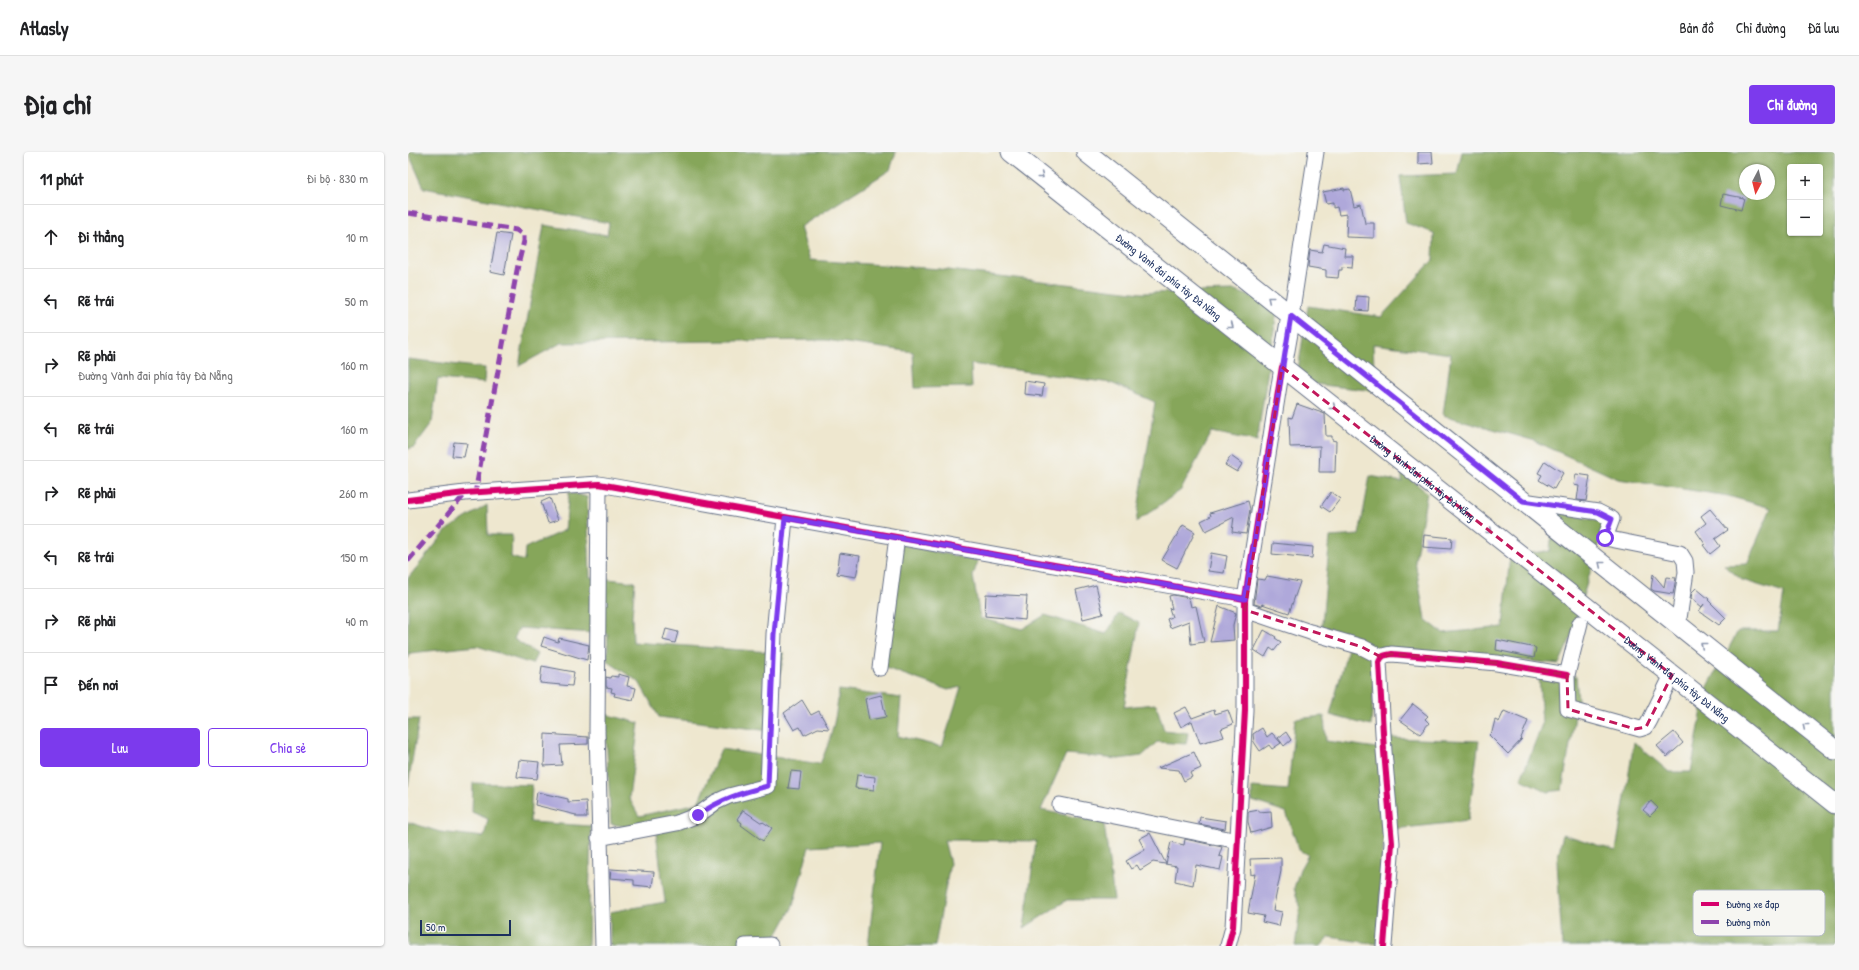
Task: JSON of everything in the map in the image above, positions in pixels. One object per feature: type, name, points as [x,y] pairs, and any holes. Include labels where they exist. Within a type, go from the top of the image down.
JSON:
[{"type":"main road","name":"Đường Vành đai phía tây Đà Nẵng","points":[[1011,152],[1835,804]]},
{"type":"main road","points":[[1086,152],[1835,750]]},
{"type":"main road","points":[[1282,367],[1291,316]]},
{"type":"street","points":[[1291,316],[1316,152]]},
{"type":"street","points":[[1228,946],[1233,927],[1245,710],[1245,604],[1282,367]]},
{"type":"street","points":[[408,500],[465,493],[599,484],[897,537],[1245,604],[1310,632],[1358,645],[1381,657],[1392,654],[1498,663],[1567,675]]},
{"type":"street","points":[[599,484],[597,731],[603,946]]},
{"type":"street","points":[[1523,501],[1598,512],[1612,519],[1605,538],[1680,554],[1686,561],[1686,572],[1678,625]]},
{"type":"street","points":[[599,838],[677,823],[698,815],[716,802],[730,796],[768,786],[774,634],[785,518]]},
{"type":"street","points":[[880,668],[897,537]]},
{"type":"street","points":[[1580,624],[1567,675],[1568,709],[1635,729],[1646,727],[1672,675]]},
{"type":"street","points":[[1381,657],[1384,751],[1392,843],[1384,946]]},
{"type":"street","points":[[1060,805],[1238,841]]},
{"type":"street","points":[[745,946],[770,944]]},
{"type":"highlighted area","points":[[1282,367],[1672,675],[1646,727],[1635,729],[1568,709],[1567,675],[1497,663],[1392,654],[1381,657],[1362,647],[1245,610]]},
{"type":"green space","points":[[408,152],[896,152],[890,170],[800,227],[810,260],[940,269],[1142,293],[1235,291],[1278,305],[1257,441],[1212,432],[1181,490],[1136,522],[1155,402],[1111,383],[971,364],[972,387],[915,388],[913,352],[825,340],[561,343],[519,366],[544,225],[607,235],[609,223],[424,188]]},
{"type":"green space","points":[[1462,152],[1835,152],[1835,946],[1562,946],[1557,861],[1563,834],[1616,851],[1634,742],[1669,772],[1691,772],[1705,692],[1738,631],[1778,631],[1784,593],[1742,580],[1724,565],[1747,564],[1771,508],[1728,496],[1618,479],[1532,440],[1443,415],[1451,354],[1373,344],[1375,391],[1296,382],[1308,306],[1381,317],[1433,260],[1434,233],[1406,223],[1400,176],[1457,174]]},
{"type":"green space","points":[[408,359],[485,368],[484,383],[438,379],[432,423],[414,447],[408,449]]},
{"type":"green space","points":[[1402,471],[1427,493],[1415,561],[1425,619],[1443,633],[1503,627],[1510,555],[1550,551],[1553,511],[1605,522],[1570,640],[1559,664],[1377,647],[1371,726],[1330,715],[1348,648],[1321,634],[1330,537],[1359,535],[1370,476],[1402,482]]},
{"type":"green space","points":[[569,492],[587,497],[590,577],[635,582],[632,616],[633,642],[784,653],[770,731],[659,717],[639,682],[607,661],[608,634],[519,628],[514,639],[537,654],[532,664],[477,646],[410,653],[408,658],[408,578],[448,529],[487,505],[488,535],[512,535],[511,557],[524,561],[525,548],[565,530]]},
{"type":"green space","points":[[891,542],[978,561],[973,576],[980,618],[1022,629],[1045,615],[1106,634],[1119,613],[1139,623],[1124,707],[1156,704],[1164,730],[1188,733],[1186,744],[1157,742],[1142,756],[1118,759],[1066,754],[1041,810],[1104,823],[1114,900],[1067,900],[1024,928],[1036,841],[944,840],[950,863],[935,946],[868,946],[880,843],[809,847],[793,906],[775,939],[705,946],[610,946],[610,912],[665,902],[656,832],[611,824],[605,714],[639,723],[629,798],[639,816],[698,803],[721,749],[820,764],[833,728],[839,690],[901,698],[898,736],[942,747],[961,687],[948,690],[883,667]]},
{"type":"green space","points":[[1576,676],[1578,700],[1562,790],[1548,792],[1521,779],[1542,724],[1539,677]]},
{"type":"green space","points":[[1324,716],[1326,741],[1377,748],[1384,837],[1377,944],[1329,937],[1321,946],[1295,946],[1300,909],[1294,888],[1300,869],[1308,855],[1299,850],[1286,812],[1252,801],[1252,787],[1288,790],[1295,719]]},
{"type":"green space","points":[[408,719],[419,719],[408,786]]},
{"type":"green space","points":[[1387,738],[1479,741],[1468,821],[1395,829]]},
{"type":"green space","points":[[473,783],[532,785],[530,822],[591,826],[588,946],[408,946],[408,822],[440,832],[484,837],[488,819],[472,812]]},
{"type":"building","points":[[1418,152],[1432,152],[1433,163],[1418,164]]},
{"type":"building","points":[[1344,188],[1344,190],[1350,189],[1354,206],[1361,204],[1365,223],[1374,223],[1374,238],[1346,237],[1347,214],[1339,215],[1337,207],[1333,208],[1333,203],[1326,204],[1323,192]]},
{"type":"building","points":[[1723,194],[1739,197],[1739,200],[1744,200],[1741,210],[1721,205]]},
{"type":"building","points":[[497,233],[511,235],[504,275],[490,272]]},
{"type":"building","points":[[1324,244],[1345,248],[1344,256],[1353,256],[1352,268],[1342,267],[1342,270],[1339,270],[1338,278],[1326,277],[1326,270],[1308,267],[1310,250],[1322,252]]},
{"type":"building","points":[[1357,296],[1369,297],[1368,311],[1356,310]]},
{"type":"building","points":[[1025,381],[1044,384],[1042,396],[1024,394]]},
{"type":"building","points":[[1297,404],[1325,414],[1326,436],[1332,436],[1332,440],[1336,441],[1335,472],[1319,472],[1320,446],[1290,447],[1289,417],[1292,418]]},
{"type":"building","points":[[454,442],[467,443],[464,457],[452,456]]},
{"type":"building","points":[[1231,456],[1242,464],[1237,472],[1225,465]]},
{"type":"building","points":[[1545,461],[1563,473],[1554,489],[1539,480],[1542,475],[1538,473]]},
{"type":"building","points":[[1576,474],[1590,476],[1586,501],[1577,500],[1579,486],[1574,485]]},
{"type":"building","points":[[1331,492],[1340,499],[1330,512],[1321,506]]},
{"type":"building","points":[[550,498],[558,520],[548,523],[541,502]]},
{"type":"building","points":[[1248,501],[1250,509],[1246,534],[1232,532],[1234,517],[1206,531],[1201,521],[1211,516],[1210,513]]},
{"type":"building","points":[[1710,509],[1728,530],[1715,539],[1720,546],[1710,554],[1703,545],[1705,544],[1696,531],[1706,523],[1701,516]]},
{"type":"building","points":[[1183,525],[1195,532],[1177,568],[1162,560]]},
{"type":"building","points":[[1424,535],[1452,538],[1451,549],[1423,547]]},
{"type":"building","points":[[1273,543],[1313,547],[1312,558],[1272,554]]},
{"type":"building","points":[[840,553],[860,556],[856,577],[837,574]]},
{"type":"building","points":[[1211,553],[1227,556],[1224,573],[1208,571]]},
{"type":"building","points":[[1653,574],[1664,587],[1666,577],[1676,578],[1673,594],[1654,591],[1651,589]]},
{"type":"building","points":[[1267,576],[1300,582],[1289,613],[1262,604],[1262,606],[1254,604],[1257,579],[1265,580]]},
{"type":"building","points":[[1096,585],[1103,614],[1083,619],[1076,590]]},
{"type":"building","points":[[1696,588],[1709,599],[1708,600],[1726,618],[1719,625],[1699,611],[1702,607],[1691,598],[1692,592]]},
{"type":"building","points":[[986,594],[1027,596],[1025,620],[985,616]]},
{"type":"building","points":[[1173,595],[1189,598],[1191,607],[1196,606],[1204,642],[1191,644],[1189,621],[1170,628],[1167,619],[1172,617],[1169,608],[1172,609],[1169,596]]},
{"type":"building","points":[[1219,606],[1236,613],[1233,625],[1234,640],[1210,642]]},
{"type":"building","points":[[666,629],[678,632],[675,643],[663,640]]},
{"type":"building","points":[[1264,630],[1276,637],[1275,638],[1281,642],[1274,651],[1270,648],[1265,657],[1254,650]]},
{"type":"building","points":[[544,637],[558,642],[559,638],[589,645],[587,660],[541,646]]},
{"type":"building","points":[[1497,640],[1536,648],[1534,658],[1496,650]]},
{"type":"building","points":[[542,666],[574,672],[572,686],[540,683]]},
{"type":"building","points":[[618,674],[629,677],[627,686],[636,688],[633,700],[614,696],[615,693],[611,692],[612,688],[606,687],[606,677],[618,677]]},
{"type":"building","points":[[881,695],[886,717],[869,720],[865,699]]},
{"type":"building","points":[[802,700],[811,715],[819,711],[829,729],[818,728],[804,735],[800,727],[794,730],[784,713]]},
{"type":"building","points":[[1413,704],[1428,716],[1425,719],[1429,723],[1420,734],[1400,720]]},
{"type":"building","points":[[1186,707],[1192,718],[1214,710],[1215,714],[1228,710],[1233,724],[1221,729],[1224,737],[1200,743],[1192,721],[1181,727],[1174,713]]},
{"type":"building","points":[[1504,711],[1528,721],[1521,738],[1522,739],[1508,754],[1489,735],[1492,732],[1495,720],[1499,722]]},
{"type":"building","points":[[1262,728],[1267,737],[1272,733],[1281,743],[1272,749],[1269,745],[1260,751],[1254,742],[1253,734]]},
{"type":"building","points":[[1286,732],[1291,740],[1284,746],[1278,738]]},
{"type":"building","points":[[1674,732],[1683,743],[1667,757],[1657,746]]},
{"type":"building","points":[[545,734],[588,737],[588,744],[560,745],[562,765],[544,766]]},
{"type":"building","points":[[1194,752],[1201,768],[1190,773],[1192,777],[1184,781],[1179,770],[1158,768]]},
{"type":"building","points":[[519,760],[539,762],[537,779],[517,777]]},
{"type":"building","points":[[791,771],[801,772],[799,789],[788,788]]},
{"type":"building","points":[[857,775],[875,777],[874,790],[855,788]]},
{"type":"building","points":[[537,792],[568,799],[568,802],[586,801],[587,817],[576,817],[576,815],[535,805]]},
{"type":"building","points":[[1651,801],[1658,808],[1650,816],[1643,810]]},
{"type":"building","points":[[743,810],[772,828],[763,841],[741,825],[742,823],[737,819]]},
{"type":"building","points":[[1259,810],[1259,812],[1271,811],[1272,827],[1251,833],[1248,822],[1248,812]]},
{"type":"building","points":[[1200,817],[1226,821],[1225,829],[1199,824]]},
{"type":"building","points":[[1150,833],[1166,864],[1171,842],[1184,845],[1185,839],[1222,847],[1219,856],[1223,857],[1220,870],[1196,865],[1193,885],[1175,881],[1177,866],[1153,862],[1140,870],[1137,865],[1131,869],[1126,861],[1145,850],[1139,839]]},
{"type":"building","points":[[1281,858],[1281,871],[1273,910],[1282,912],[1279,926],[1262,922],[1264,916],[1248,913],[1255,874],[1251,875],[1250,859]]},
{"type":"building","points":[[611,869],[654,872],[652,887],[634,885],[634,880],[610,878]]},
{"type":"marked path","points":[[408,213],[516,230],[524,235],[475,493]]},
{"type":"marked path","points":[[408,561],[465,494]]},
{"type":"cycle path","points":[[1228,946],[1233,927],[1245,710],[1245,599],[1282,367]]},
{"type":"cycle path","points":[[408,500],[465,493],[599,484],[1245,599]]},
{"type":"cycle path","points":[[1384,946],[1392,843],[1384,751],[1379,662],[1381,658],[1392,654],[1497,663],[1567,675]]},
{"type":"route","points":[[698,815],[716,802],[730,796],[768,786],[774,634],[785,518],[1245,599],[1291,316],[1523,501],[1598,512],[1612,519],[1605,538]]}]
